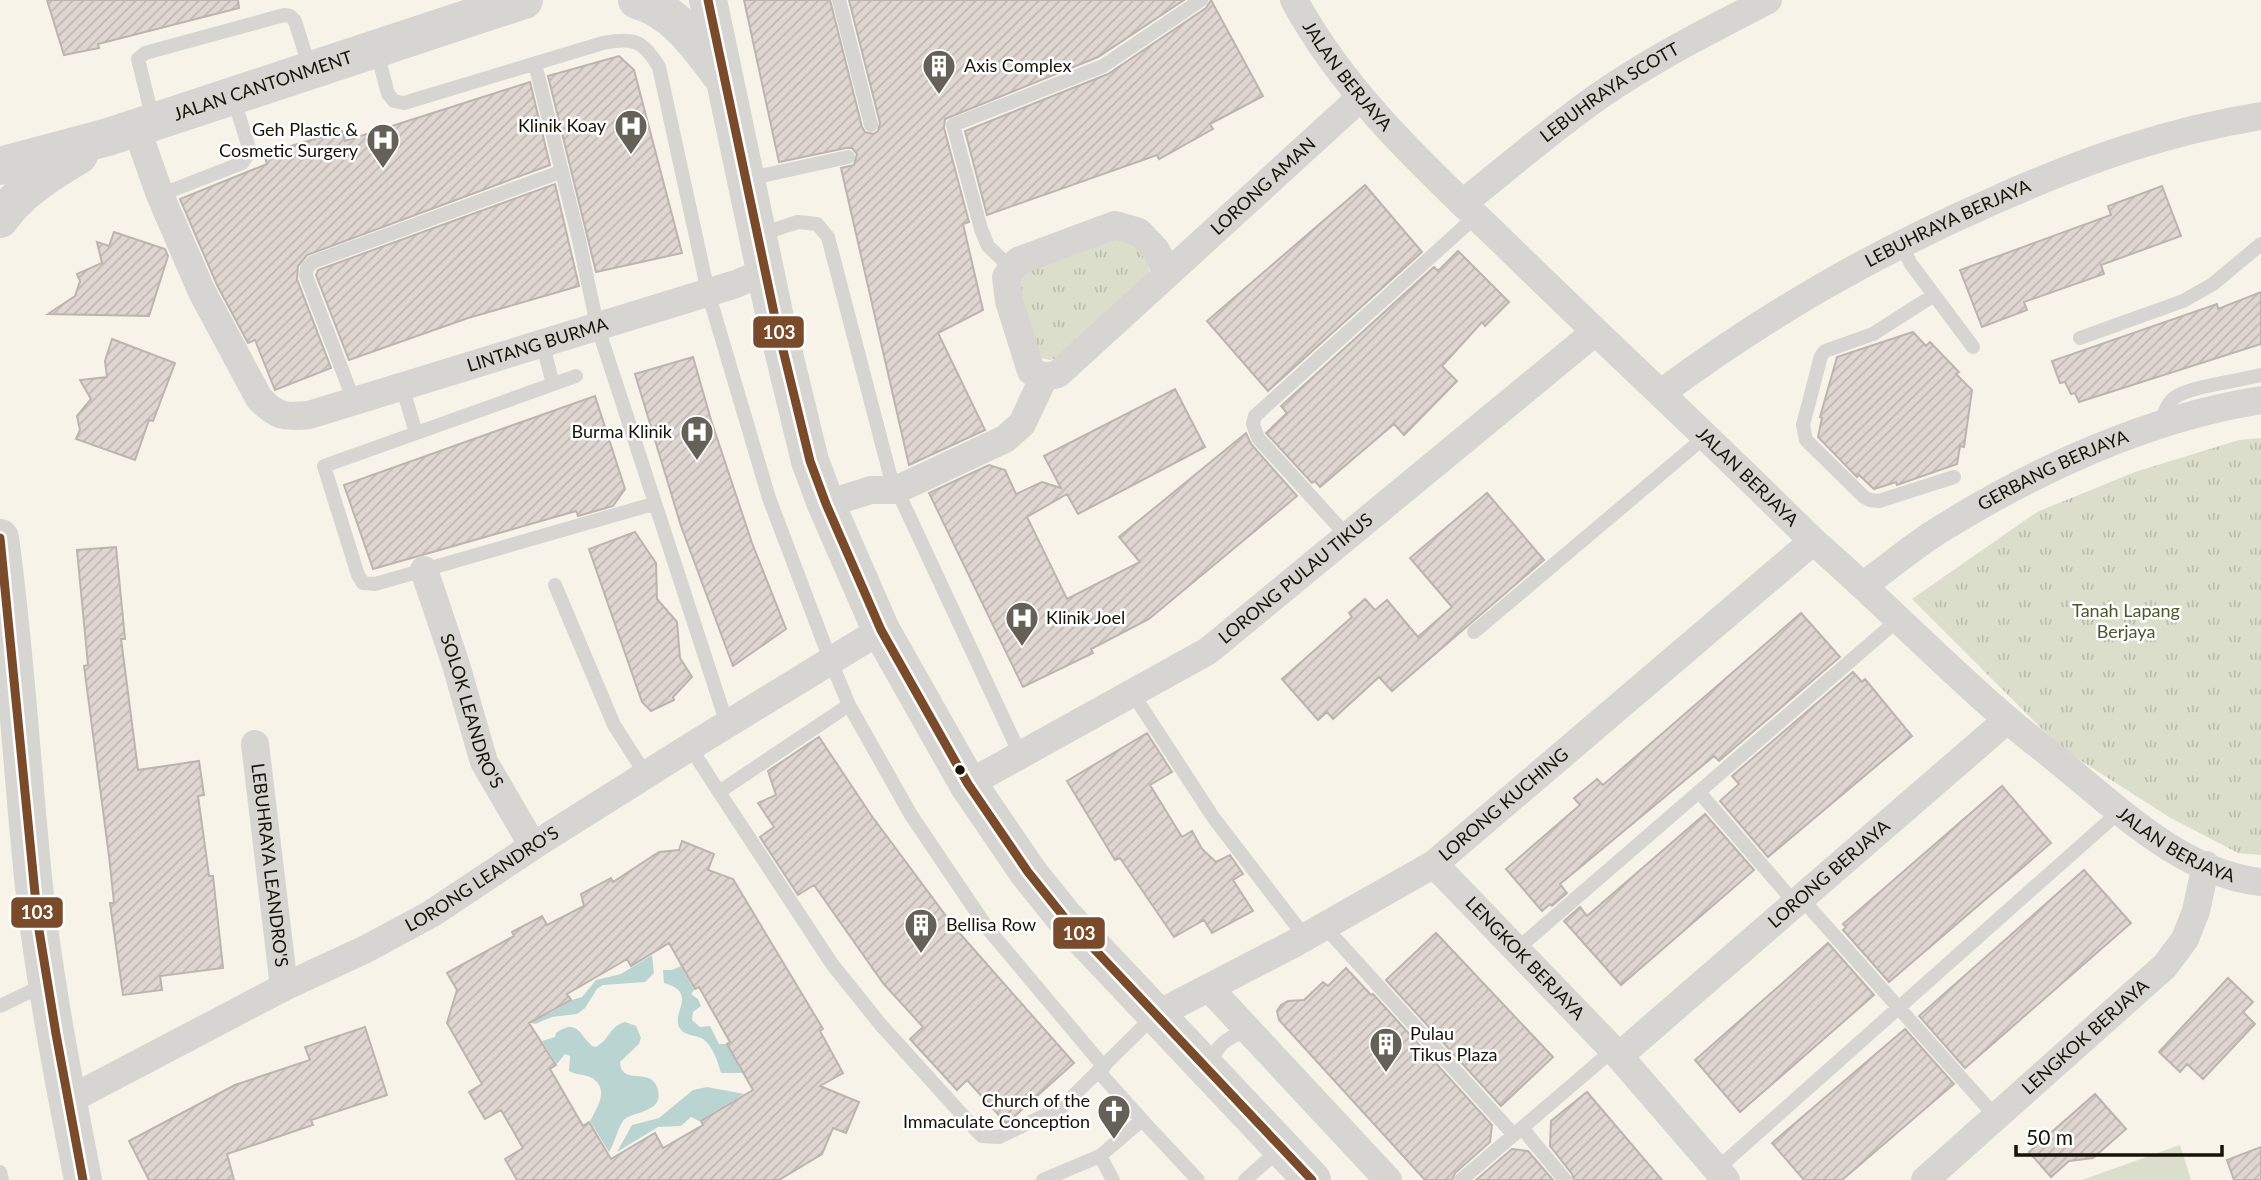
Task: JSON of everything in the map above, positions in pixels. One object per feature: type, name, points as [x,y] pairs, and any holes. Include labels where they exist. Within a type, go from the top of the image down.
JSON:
[{"type":"main road","name":"JALAN CANTONMENT","points":[[0,166],[132,129],[377,48],[460,16],[524,0]]},
{"type":"main road","points":[[637,0],[661,10],[683,28],[723,78]]},
{"type":"main road","points":[[708,0],[774,313],[810,461],[881,630],[968,784],[1028,872],[1064,917],[1312,1180]]},
{"type":"main road","points":[[0,219],[9,206],[41,179],[132,129]]},
{"type":"main road","points":[[0,538],[9,601],[34,887],[46,984],[82,1180]]},
{"type":"street","name":"JALAN BERJAYA","points":[[1294,0],[1321,47],[1360,98],[1469,209],[1813,541],[1900,618],[2007,720],[2119,812],[2176,852],[2243,880],[2261,882]]},
{"type":"street","name":"LEBUHRAYA SCOTT","points":[[1469,209],[1550,132],[1600,95],[1693,39],[1768,0]]},
{"type":"street","name":"LORONG AMAN","points":[[1044,377],[1058,374],[1360,98]]},
{"type":"street","name":"LEBUHRAYA BERJAYA","points":[[1661,393],[1738,338],[1823,285],[1900,243],[2042,179],[2109,153],[2166,135],[2261,116]]},
{"type":"street","points":[[132,129],[160,195]]},
{"type":"street","name":"LINTANG BURMA","points":[[160,195],[202,292],[259,398],[272,412],[287,417],[309,415],[708,292],[762,253]]},
{"type":"street","points":[[826,504],[871,490],[896,490],[1005,439],[1022,424],[1044,377],[1031,371],[1009,301],[1006,276],[1018,261],[1115,225],[1139,232],[1156,250],[1167,274]]},
{"type":"street","name":"LORONG PULAU TIKUS","points":[[968,784],[1133,694],[1224,640],[1595,332]]},
{"type":"street","name":"GERBANG BERJAYA","points":[[1864,585],[1932,535],[2054,467],[2162,423],[2220,407],[2261,400]]},
{"type":"street","name":"LORONG KUCHING","points":[[1156,1015],[1315,932],[1434,864],[1813,541]]},
{"type":"street","name":"SOLOK LEANDRO'S","points":[[424,570],[456,665],[484,762],[533,846]]},
{"type":"street","name":"LORONG LEANDRO'S","points":[[68,1101],[284,987],[366,949],[431,914],[726,724],[881,630]]},
{"type":"street","name":"LORONG BERJAYA","points":[[1616,1053],[1651,1029],[2007,720]]},
{"type":"street","name":"LEBUHRAYA LEANDRO'S","points":[[255,744],[284,987]]},
{"type":"street","name":"LENGKOK BERJAYA","points":[[1434,864],[1616,1053],[1721,1175]]},
{"type":"street","name":"LENGKOK BERJAYA","points":[[1925,1180],[2165,966],[2185,939],[2193,920],[2206,865]]},
{"type":"street","points":[[1209,988],[1388,1180]]},
{"type":"street","points":[[1651,1029],[1646,1064],[1652,1095]]},
{"type":"lane","points":[[839,0],[871,125]]},
{"type":"lane","points":[[1012,269],[988,246],[981,229],[953,125],[1103,66],[1201,0]]},
{"type":"lane","points":[[132,129],[138,59],[145,52],[284,15],[295,21],[310,70]]},
{"type":"lane","points":[[377,48],[388,94],[394,101],[404,103],[621,39],[636,41],[650,51],[659,67],[708,292],[769,498],[849,705],[911,815],[988,929],[1142,1120],[1198,1180]]},
{"type":"lane","points":[[535,64],[579,240],[597,325],[726,724]]},
{"type":"lane","points":[[160,195],[247,159],[250,151],[232,96]]},
{"type":"lane","points":[[746,179],[848,157]]},
{"type":"lane","points":[[355,401],[306,276],[307,268],[313,262],[561,172]]},
{"type":"lane","points":[[1348,537],[1258,438],[1253,424],[1255,416],[1469,209]]},
{"type":"lane","points":[[762,253],[798,222],[817,224],[828,237],[890,475],[1020,754]]},
{"type":"lane","points":[[1900,243],[1911,264],[1973,347]]},
{"type":"lane","points":[[2080,338],[2183,301],[2213,284],[2261,244]]},
{"type":"lane","points":[[1934,295],[1872,334],[1825,351],[1821,356],[1802,425],[1806,440],[1870,500],[1879,501],[1954,477]]},
{"type":"lane","points":[[542,342],[553,384]]},
{"type":"lane","points":[[2162,423],[2165,408],[2175,397],[2189,391],[2261,375]]},
{"type":"lane","points":[[576,376],[324,466],[358,575],[363,583],[375,584],[653,504]]},
{"type":"lane","points":[[402,386],[416,433]]},
{"type":"lane","points":[[1474,632],[1706,436]]},
{"type":"lane","points":[[555,585],[614,725],[646,775]]},
{"type":"lane","points":[[1517,949],[1900,618]]},
{"type":"lane","points":[[1133,694],[1213,817],[1315,932],[1565,1180]]},
{"type":"lane","points":[[719,792],[849,705]]},
{"type":"lane","points":[[690,747],[832,964],[881,1025],[982,1136],[999,1137],[1062,1107],[1156,1015]]},
{"type":"lane","points":[[1699,792],[1899,1007],[1996,1117]]},
{"type":"lane","points":[[1721,1175],[1899,1007],[2119,812]]},
{"type":"lane","points":[[0,1006],[46,984]]},
{"type":"lane","points":[[1209,1069],[1212,1056],[1220,1044],[1234,1034],[1249,1031]]},
{"type":"lane","points":[[1461,1180],[1616,1053]]},
{"type":"lane","points":[[1042,1180],[1100,1156],[1142,1120]]},
{"type":"lane","points":[[1244,1180],[1281,1148]]},
{"type":"lane","points":[[1100,1156],[1113,1180]]},
{"type":"lane","points":[[0,1172],[2,1180]]},
{"type":"green space","points":[[1110,236],[1137,245],[1148,265],[1150,275],[1059,357],[1050,360],[1041,358],[1016,284],[1028,269]]},
{"type":"green space","name":"Tanah Lapang Berjaya","points":[[2261,438],[2261,855],[2238,853],[2169,817],[2061,748],[1912,599],[2037,512],[2135,472],[2239,440]]},
{"type":"green space","points":[[2180,1145],[2191,1180],[2082,1180]]},
{"type":"water","points":[[652,955],[654,973],[645,982],[603,985],[577,1014],[552,1017],[535,1024],[526,1021],[547,1010],[550,1013],[582,997],[596,980],[621,974]]},
{"type":"water","points":[[681,966],[694,990],[691,994],[698,999],[701,1006],[693,1012],[692,1020],[700,1027],[710,1026],[719,1044],[727,1044],[742,1073],[721,1073],[715,1054],[707,1042],[679,1027],[678,1015],[682,997],[674,987],[664,983],[663,970]]},
{"type":"water","points":[[625,1022],[636,1026],[641,1038],[639,1044],[620,1062],[622,1069],[630,1075],[653,1081],[659,1096],[652,1107],[623,1121],[609,1152],[590,1121],[600,1099],[597,1082],[569,1071],[570,1056],[565,1054],[557,1064],[542,1041],[555,1037],[556,1033],[563,1029],[573,1027],[596,1047]]},
{"type":"water","points":[[707,1087],[744,1094],[699,1121],[691,1117],[681,1126],[658,1127],[617,1152],[632,1125],[659,1118],[693,1090]]},
{"type":"building","points":[[47,0],[238,0],[239,8],[98,44],[99,48],[64,55]]},
{"type":"building","points":[[744,0],[830,0],[862,127],[865,132],[873,134],[878,131],[880,123],[849,0],[1184,0],[1098,57],[945,119],[944,128],[969,222],[963,224],[983,310],[938,333],[985,430],[909,465],[841,168],[854,165],[857,154],[852,148],[846,148],[779,162]]},
{"type":"building","points":[[1211,0],[1263,96],[1210,124],[1213,129],[1159,159],[1157,155],[987,215],[965,131],[1108,74],[1206,8]]},
{"type":"building","points":[[619,56],[634,70],[682,253],[596,272],[548,76]]},
{"type":"building","points":[[530,82],[550,165],[307,255],[298,266],[297,279],[331,368],[275,390],[255,340],[248,343],[217,285],[180,199],[267,164],[264,154],[342,131],[345,141]]},
{"type":"building","points":[[555,184],[579,286],[468,318],[349,360],[316,275],[318,270]]},
{"type":"building","points":[[1365,185],[1422,252],[1268,391],[1207,321]]},
{"type":"building","points":[[2162,186],[2181,236],[2101,265],[2104,274],[2024,302],[2027,310],[1982,327],[1960,270],[2111,215],[2108,206]]},
{"type":"building","points":[[114,232],[165,249],[168,256],[149,316],[48,314],[75,296],[80,281],[77,274],[102,263],[97,242],[109,246]]},
{"type":"building","points":[[1458,251],[1509,302],[1485,326],[1482,322],[1442,366],[1457,381],[1404,435],[1394,424],[1320,487],[1315,481],[1312,483],[1266,433],[1287,413],[1281,406],[1434,267],[1438,271]]},
{"type":"building","points":[[2261,292],[2261,344],[2079,402],[2065,382],[2060,383],[2052,361],[2217,304],[2218,309]]},
{"type":"building","points":[[1913,332],[1926,346],[1930,342],[1972,390],[1964,447],[1960,446],[1957,464],[1897,485],[1896,482],[1874,489],[1859,475],[1857,477],[1818,437],[1820,417],[1837,357]]},
{"type":"building","points":[[112,339],[175,363],[153,421],[149,420],[135,460],[76,439],[80,430],[77,416],[91,399],[80,380],[107,377],[105,361]]},
{"type":"building","points":[[693,357],[752,543],[786,629],[733,666],[681,526],[635,374]]},
{"type":"building","points":[[1175,389],[1205,447],[1078,514],[1067,494],[1027,517],[1067,599],[1140,562],[1119,537],[1246,433],[1251,444],[1297,496],[1149,619],[1091,649],[1093,653],[1023,687],[929,493],[989,465],[1005,470],[1016,494],[1042,482],[1061,488],[1044,456]]},
{"type":"building","points":[[595,396],[625,489],[613,506],[578,516],[576,511],[373,569],[344,485]]},
{"type":"building","points":[[1487,493],[1544,560],[1392,691],[1379,677],[1333,719],[1327,712],[1318,720],[1282,679],[1352,617],[1349,613],[1365,599],[1375,610],[1387,600],[1418,637],[1452,607],[1410,558]]},
{"type":"building","points":[[635,532],[656,563],[657,599],[677,622],[680,658],[692,677],[673,697],[674,700],[651,711],[642,702],[589,549]]},
{"type":"building","points":[[116,547],[125,639],[121,639],[138,770],[199,761],[204,795],[198,796],[209,876],[213,876],[223,968],[160,976],[162,990],[123,995],[110,903],[114,903],[109,856],[84,666],[88,665],[77,550]]},
{"type":"building","points":[[1801,613],[1840,657],[1719,761],[1714,756],[1560,884],[1567,893],[1542,911],[1506,869],[1580,805],[1574,798],[1597,779],[1603,785]]},
{"type":"building","points":[[1853,672],[1862,682],[1865,679],[1912,736],[1768,857],[1720,801],[1739,784],[1732,776]]},
{"type":"building","points":[[1147,733],[1172,772],[1150,785],[1182,837],[1192,831],[1202,849],[1216,862],[1230,855],[1243,874],[1233,880],[1253,911],[1212,933],[1204,920],[1174,937],[1120,858],[1115,860],[1067,781]]},
{"type":"building","name":"Bellisa Row","points":[[819,737],[871,815],[955,928],[1074,1063],[1006,1123],[967,1080],[957,1090],[910,1039],[923,1027],[883,983],[814,885],[798,895],[760,837],[774,827],[758,803],[776,795],[768,771]]},
{"type":"building","points":[[2002,786],[2051,843],[1889,982],[1843,930],[1846,927],[1843,924]]},
{"type":"building","points":[[1705,814],[1754,870],[1621,985],[1564,921],[1580,907],[1587,916]]},
{"type":"building","points":[[682,841],[714,854],[708,870],[733,879],[823,1029],[820,1031],[843,1073],[820,1086],[859,1102],[846,1133],[833,1128],[822,1154],[779,1180],[517,1180],[505,1159],[523,1148],[501,1110],[485,1119],[469,1092],[482,1084],[447,1023],[457,990],[447,973],[514,936],[512,932],[542,916],[547,925],[584,906],[581,894],[611,878],[613,882],[659,852],[679,850]],"holes":[[[669,943],[695,989],[699,987],[753,1090],[701,1121],[703,1125],[663,1148],[655,1133],[611,1159],[589,1122],[583,1126],[550,1069],[556,1065],[529,1023],[571,1000],[567,994],[627,959],[631,966]]]},
{"type":"building","points":[[2084,870],[2131,923],[1965,1068],[1919,1016]]},
{"type":"building","points":[[1436,933],[1553,1057],[1501,1106],[1386,980]]},
{"type":"building","points":[[1828,943],[1874,995],[1740,1112],[1695,1060]]},
{"type":"building","name":"Pulau Tikus Plaza","points":[[1346,968],[1492,1125],[1490,1142],[1455,1173],[1452,1180],[1425,1180],[1279,1020],[1277,1011],[1281,1005],[1288,1001],[1304,1000],[1323,982],[1328,986]]},
{"type":"building","points":[[2228,978],[2253,1002],[2243,1012],[2255,1024],[2203,1079],[2187,1064],[2180,1072],[2159,1052]]},
{"type":"building","points":[[365,1027],[387,1095],[311,1120],[313,1125],[227,1154],[234,1180],[149,1180],[129,1141],[235,1085],[310,1060],[305,1047]]},
{"type":"building","points":[[1905,1029],[1954,1084],[1842,1180],[1804,1180],[1772,1143]]},
{"type":"building","points":[[1587,1092],[1662,1180],[1574,1180],[1550,1146],[1551,1121]]},
{"type":"building","points":[[2095,1094],[2126,1129],[2093,1158],[2069,1161],[2051,1177],[2029,1152]]},
{"type":"building","points":[[2261,1147],[2261,1180],[2234,1180],[2227,1160]]},
{"type":"building","points":[[1512,1149],[1528,1151],[1553,1180],[1476,1180]]},
{"type":"transit line","name":"103","points":[[708,0],[774,313],[810,461],[881,630],[968,784],[1028,872],[1064,917],[1312,1180]]},
{"type":"transit line","name":"103","points":[[0,538],[38,924],[83,1180]]},
{"type":"place","name":"Axis Complex","points":[[939,96]]},
{"type":"place","name":"Klinik Koay","points":[[631,156]]},
{"type":"place","name":"Geh Plastic & Cosmetic Surgery","points":[[383,170]]},
{"type":"place","name":"Burma Klinik","points":[[697,462]]},
{"type":"place","name":"Klinik Joel","points":[[1022,648]]},
{"type":"place","name":"Bellisa Row","points":[[921,955]]},
{"type":"place","name":"Pulau Tikus Plaza","points":[[1386,1074]]},
{"type":"place","name":"Church of the Immaculate Conception","points":[[1114,1141]]}]
